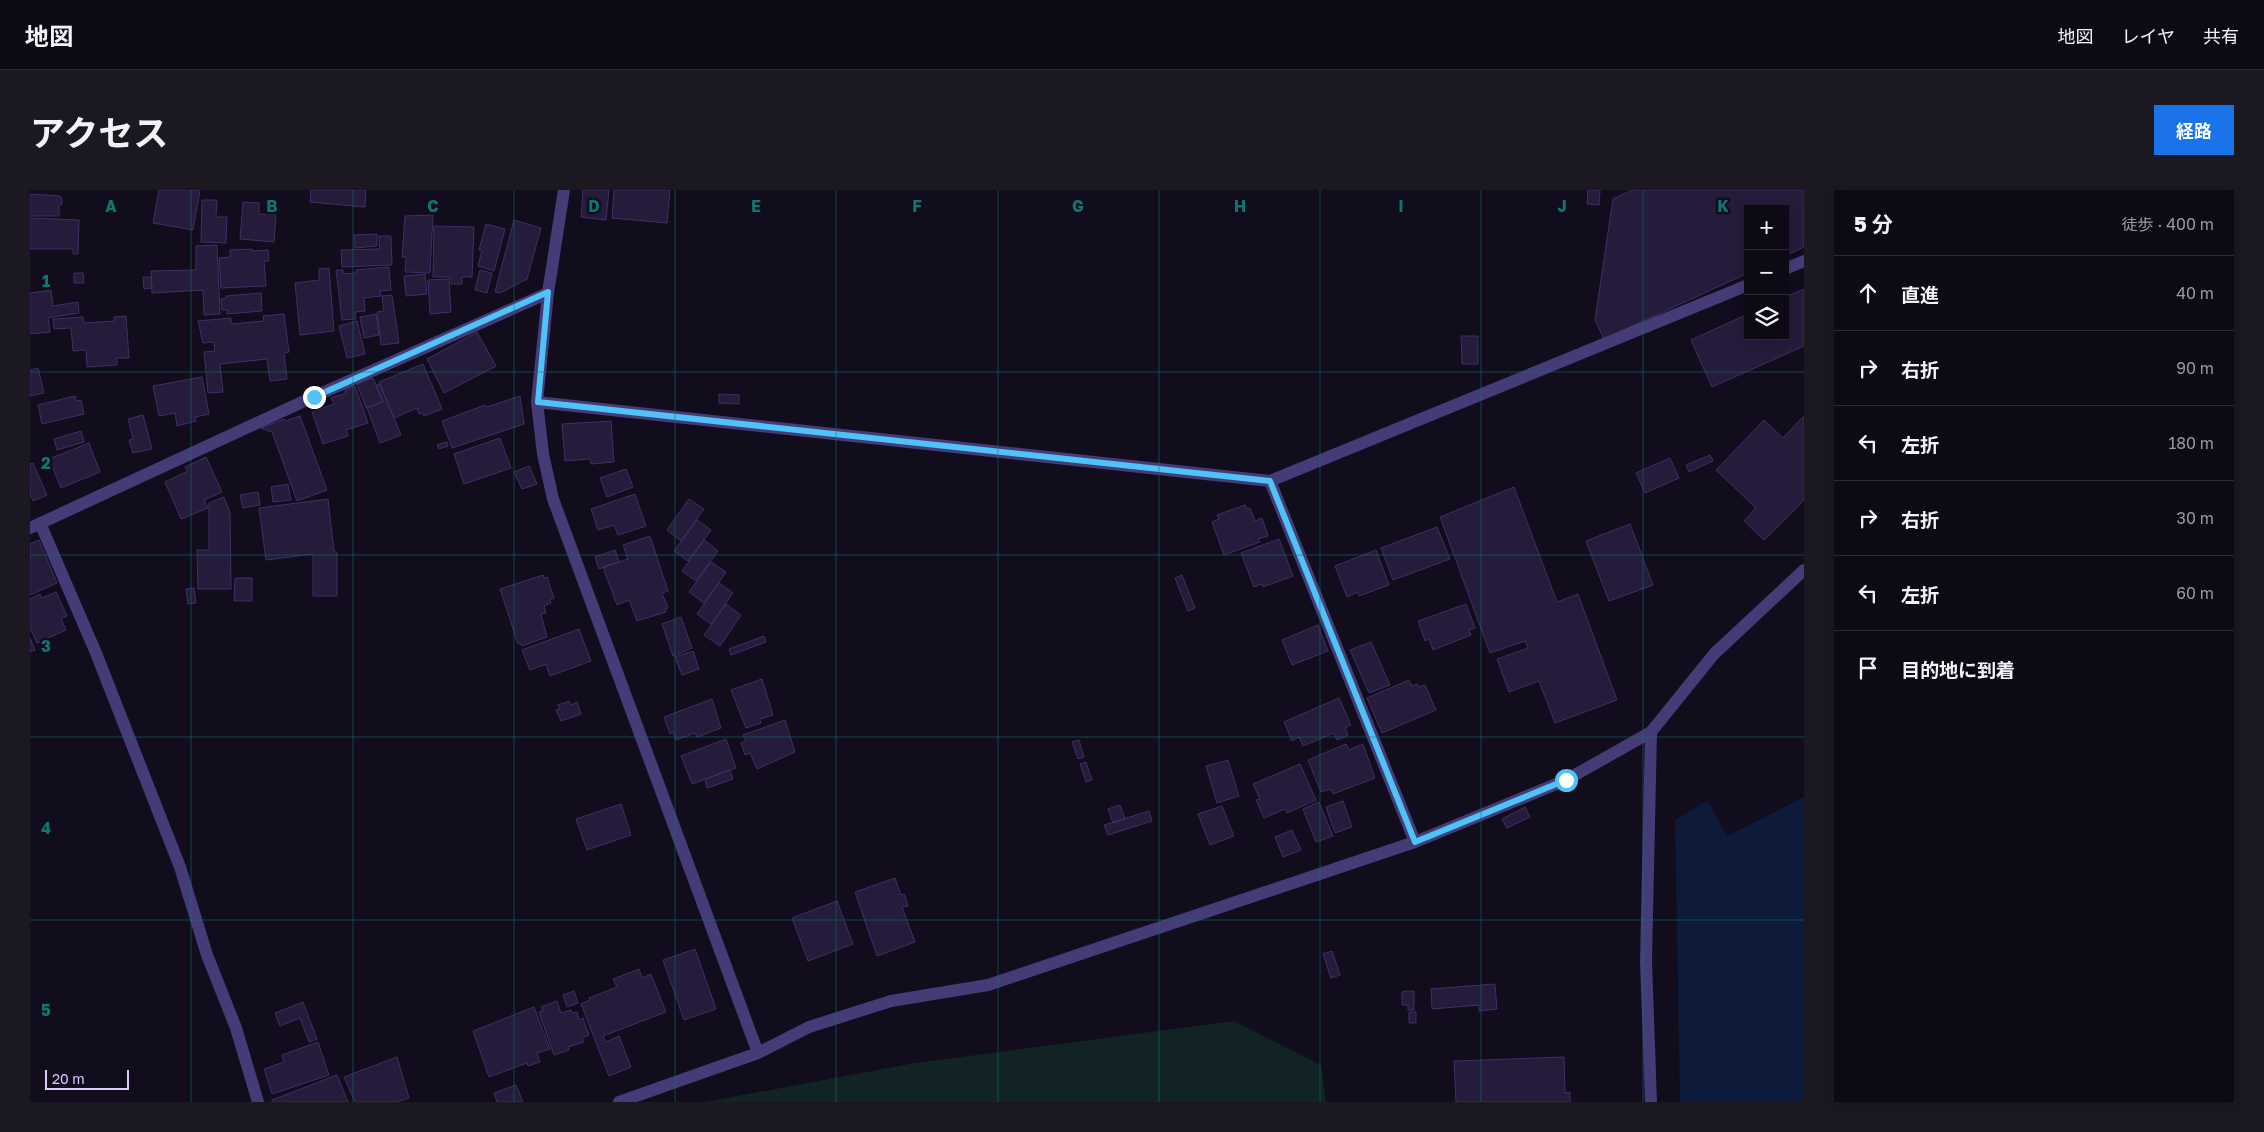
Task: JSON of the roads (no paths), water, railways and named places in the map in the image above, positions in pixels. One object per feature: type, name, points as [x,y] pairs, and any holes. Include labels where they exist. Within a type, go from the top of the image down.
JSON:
[{"type":"street","points":[[564,190],[548,292],[538,402],[543,454],[552,499],[758,1053]]},
{"type":"street","points":[[1789,267],[1804,261]]},
{"type":"street","points":[[538,402],[1270,481],[1744,287]]},
{"type":"street","points":[[258,1102],[236,1028],[207,955],[180,867],[96,653],[35,525],[548,292]]},
{"type":"street","points":[[1270,481],[1415,842]]},
{"type":"street","points":[[619,1102],[758,1053],[818,1024],[891,1001],[997,982],[1415,842],[1566,780],[1651,732],[1714,654],[1804,570]]},
{"type":"street","points":[[1651,732],[1646,961],[1651,1102]]},
{"type":"water","points":[[1804,797],[1804,1102],[1680,1102],[1675,820],[1708,800],[1727,836]]}]
